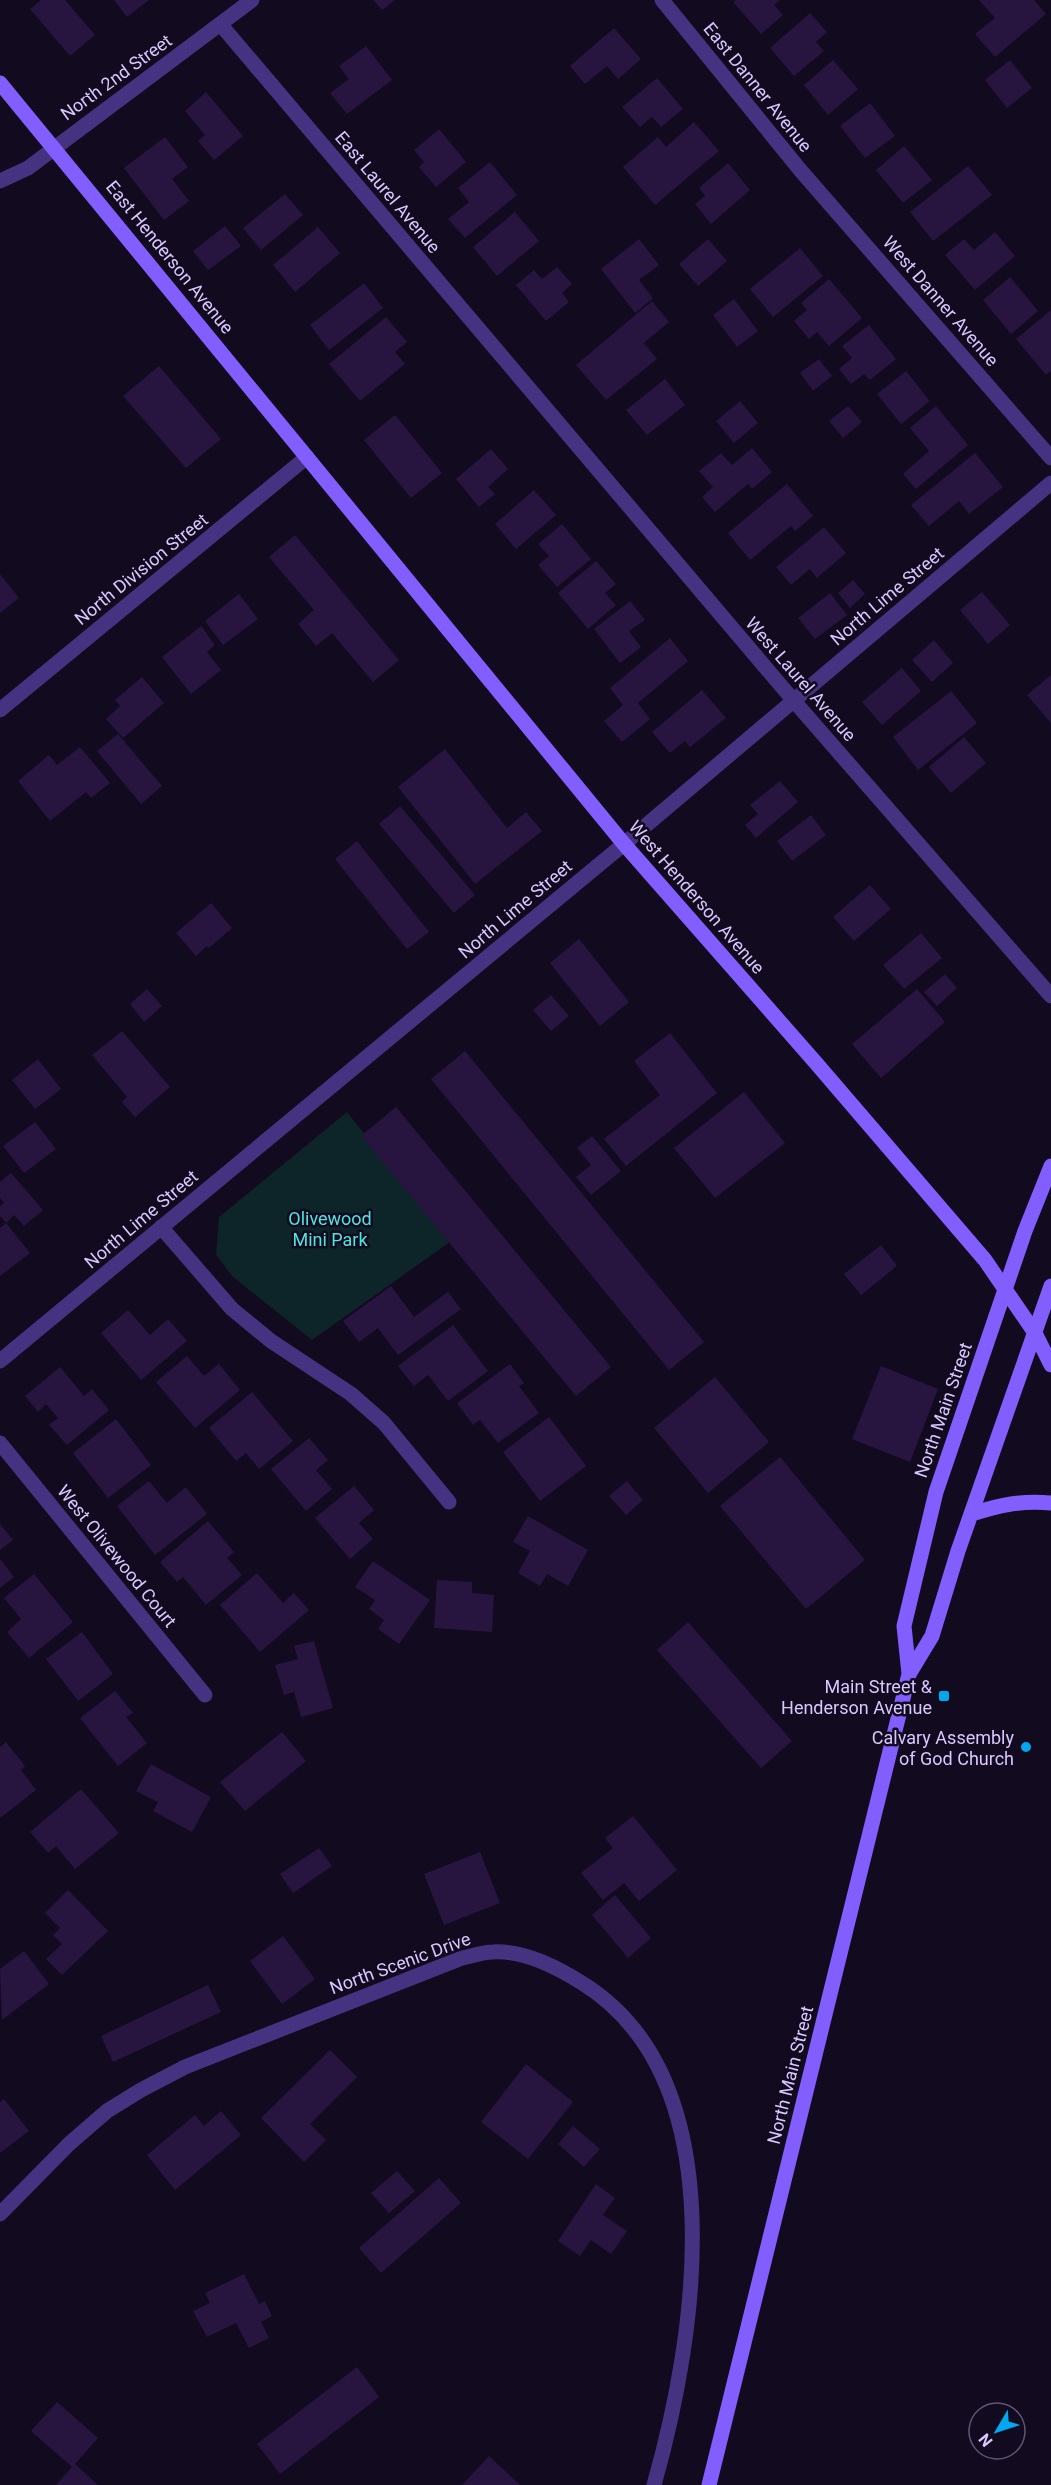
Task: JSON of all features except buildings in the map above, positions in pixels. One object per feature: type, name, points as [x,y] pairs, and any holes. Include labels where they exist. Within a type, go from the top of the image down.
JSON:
[{"type":"main road","name":"East Henderson Avenue","points":[[0,83],[52,147],[74,170],[308,458]]},
{"type":"main road","name":"West Henderson Avenue","points":[[308,458],[624,844],[985,1260],[1035,1333],[1051,1365]]},
{"type":"main road","name":"North Main Street","points":[[909,1674],[904,1626],[920,1552],[949,1449],[1025,1231],[1051,1166]]},
{"type":"main road","name":"North Main Street","points":[[709,2485],[909,1674],[932,1636],[958,1551],[1051,1286]]},
{"type":"main road","points":[[972,1514],[1003,1504],[1032,1500],[1051,1503]]},
{"type":"street","name":"North 2nd Street","points":[[0,181],[28,168],[52,147],[252,0]]},
{"type":"street","name":"East Danner Avenue","points":[[662,0],[801,171]]},
{"type":"street","name":"East Laurel Avenue","points":[[221,25],[525,384]]},
{"type":"street","name":"West Danner Avenue","points":[[801,171],[1051,458]]},
{"type":"street","name":"West Laurel Avenue","points":[[525,384],[794,701],[1051,996]]},
{"type":"street","name":"North Division Street","points":[[0,710],[308,458]]},
{"type":"street","name":"North Lime Street","points":[[0,1361],[624,844],[1051,483]]},
{"type":"street","points":[[161,1227],[232,1310],[271,1341],[332,1380],[368,1408],[408,1451],[449,1502]]},
{"type":"street","name":"West Olivewood Court","points":[[0,1443],[205,1695]]},
{"type":"street","name":"North Scenic Drive","points":[[0,2214],[69,2144],[107,2111],[185,2067],[462,1958],[493,1952],[543,1962],[597,1992],[633,2029],[656,2059],[669,2089],[678,2120],[691,2184],[692,2244],[687,2317],[674,2408],[654,2485]]},
{"type":"green space","name":"Olivewood Mini Park","points":[[347,1112],[450,1242],[312,1340],[233,1277],[216,1255],[219,1217]]},
{"type":"place","name":"Main Street & Henderson Avenue","points":[[944,1696]]},
{"type":"place","name":"Calvary Assembly of God Church","points":[[1026,1747]]}]
